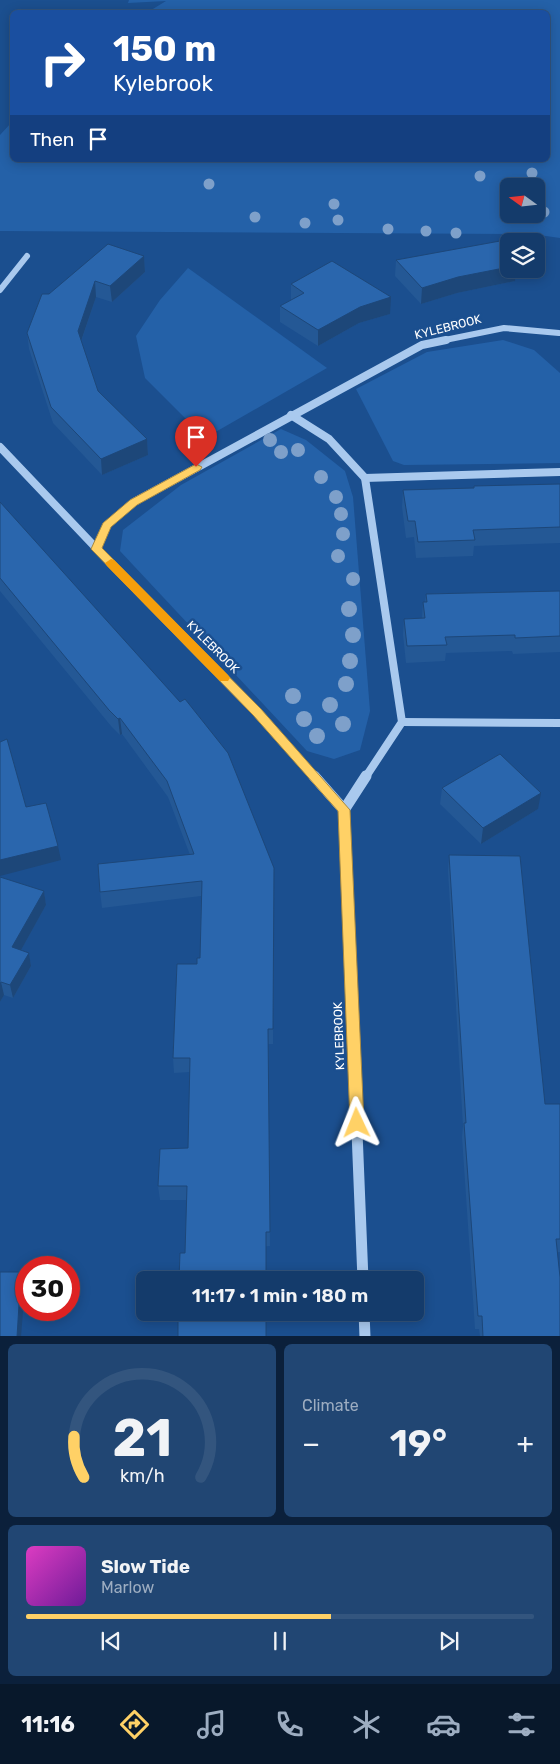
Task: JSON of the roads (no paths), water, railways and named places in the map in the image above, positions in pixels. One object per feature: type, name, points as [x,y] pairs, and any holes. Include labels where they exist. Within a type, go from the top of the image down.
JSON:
[{"type":"street","points":[[0,290],[27,256]]},
{"type":"street","name":"KYLEBROOK","points":[[363,1271],[344,810],[257,712],[97,549],[107,525],[134,502],[422,345],[504,328],[559,333]]},
{"type":"street","points":[[291,415],[329,439],[365,478],[402,722],[344,810]]},
{"type":"street","points":[[0,447],[97,549]]},
{"type":"street","points":[[365,478],[560,472]]},
{"type":"street","points":[[402,722],[560,723]]},
{"type":"street","points":[[364,1321],[365,1336]]}]
